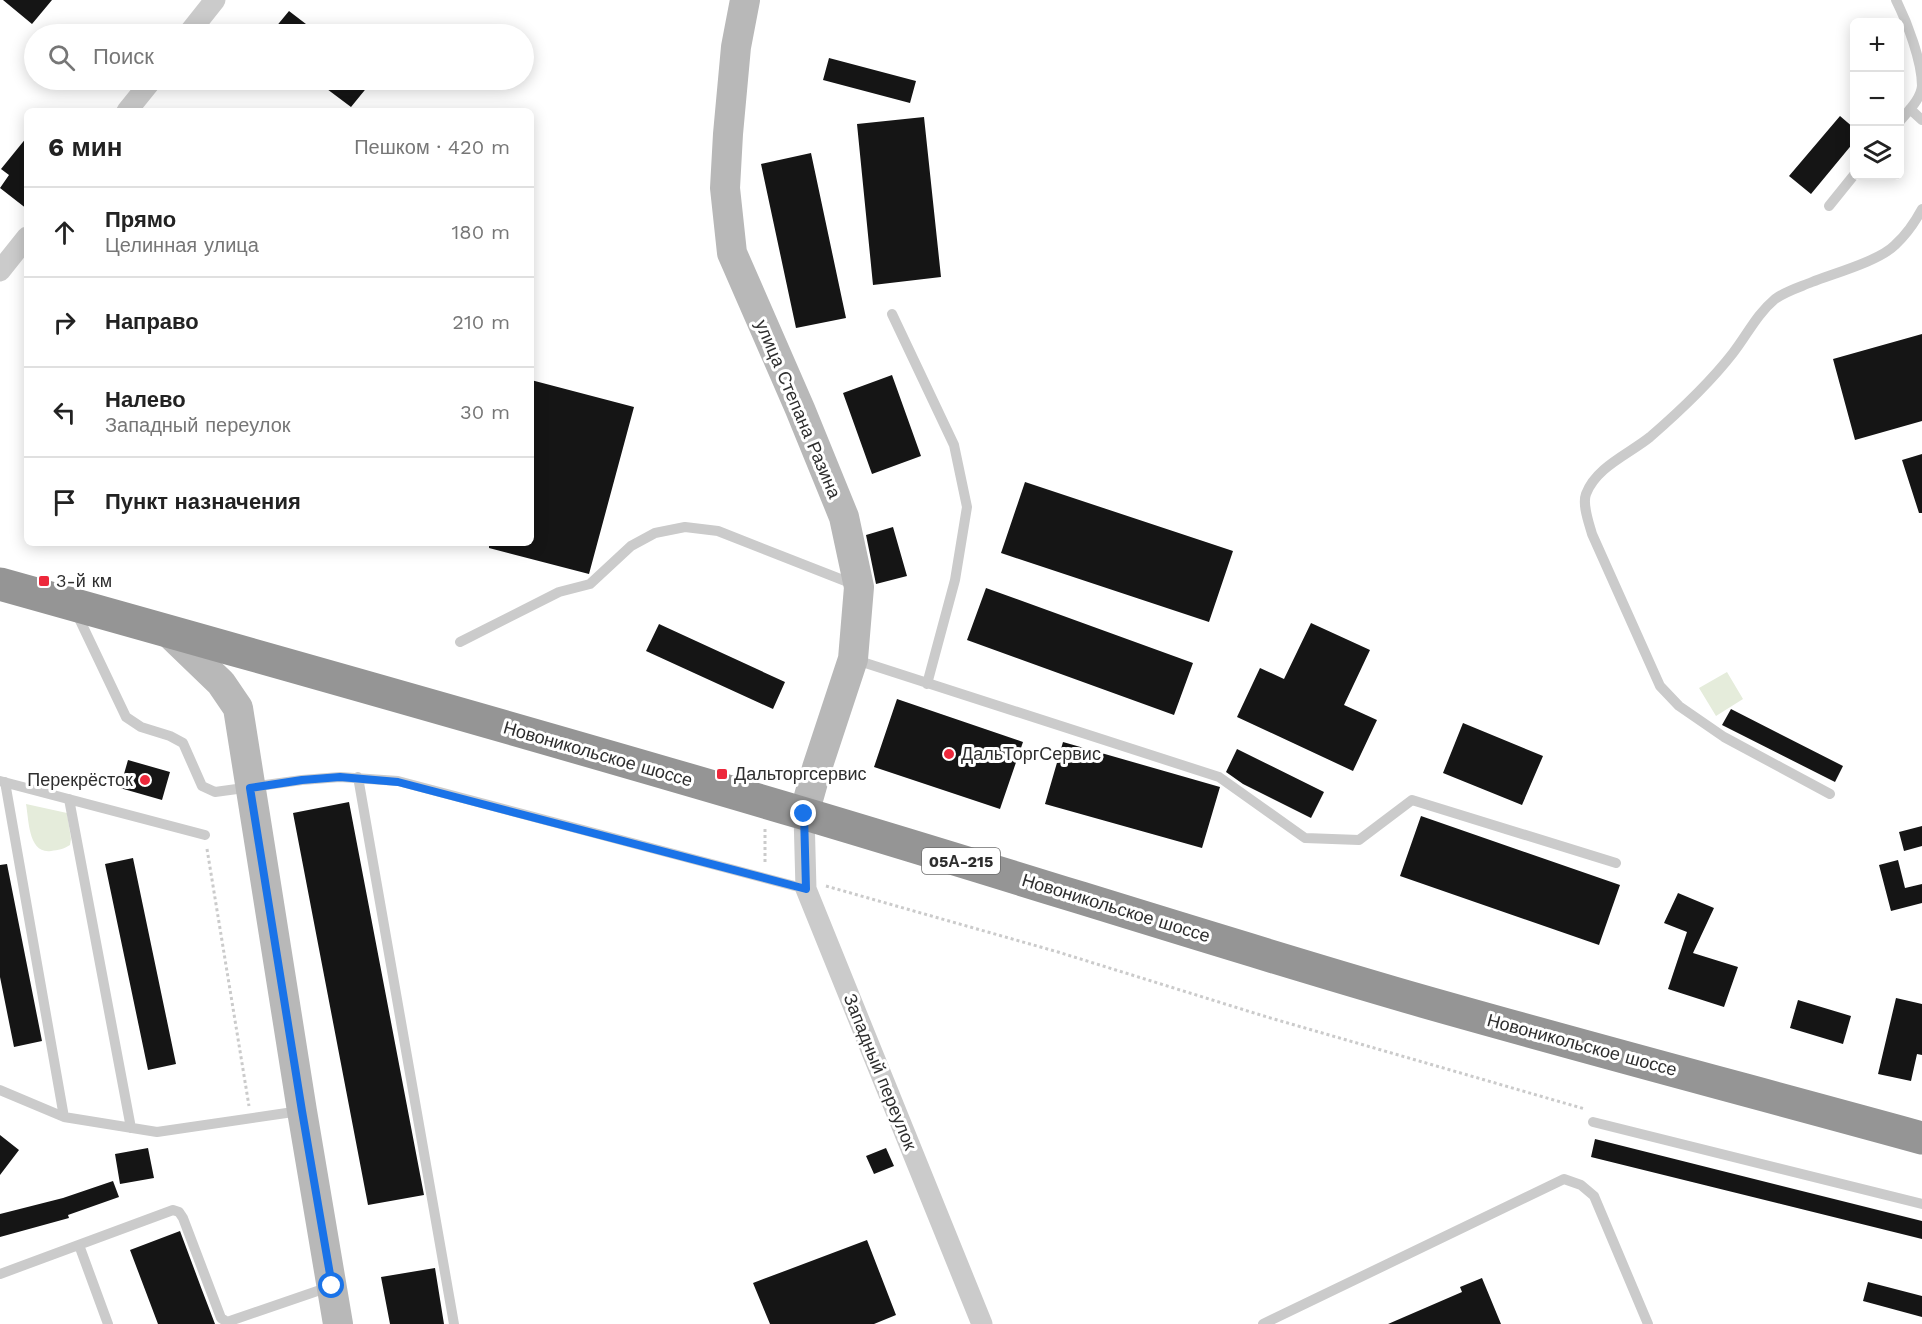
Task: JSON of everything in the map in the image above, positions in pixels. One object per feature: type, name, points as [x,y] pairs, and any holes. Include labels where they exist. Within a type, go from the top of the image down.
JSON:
[{"type":"highway","name":"Новоникольское шоссе","points":[[0,584],[270,661],[339,678],[804,814],[1408,997],[1922,1138]]},
{"type":"street","points":[[196,24],[215,0]]},
{"type":"street","name":"улица Степана Разина","points":[[745,0],[736,47],[728,134],[726,188],[732,253],[844,517],[859,587],[853,659],[804,814]]},
{"type":"street","points":[[129,108],[144,90]]},
{"type":"street","points":[[0,271],[24,241]]},
{"type":"street","points":[[165,630],[221,683],[238,708],[338,1324]]},
{"type":"street","name":"Западный переулок","points":[[804,814],[806,884],[982,1324]]},
{"type":"lane","points":[[1896,0],[1918,57],[1922,87],[1916,102],[1904,116]]},
{"type":"lane","points":[[1910,109],[1922,120]]},
{"type":"lane","points":[[1829,206],[1850,180]]},
{"type":"lane","points":[[1830,794],[1724,737],[1679,706],[1660,686],[1592,534],[1586,512],[1585,495],[1595,479],[1611,464],[1648,438],[1694,397],[1733,353],[1757,317],[1776,298],[1881,255],[1894,246],[1913,224],[1922,209]]},
{"type":"lane","points":[[892,314],[954,445],[967,507],[955,580],[927,684]]},
{"type":"lane","points":[[460,642],[559,592],[590,584],[631,546],[655,533],[685,527],[718,531],[859,587]]},
{"type":"lane","points":[[72,604],[126,717],[141,727],[170,736],[183,743],[202,786],[215,792],[302,780],[358,777],[398,782],[806,884]]},
{"type":"lane","points":[[853,659],[1219,777],[1305,838],[1359,840],[1412,800],[1616,863]]},
{"type":"lane","points":[[358,777],[454,1324]]},
{"type":"lane","points":[[64,1117],[2,781],[205,836]]},
{"type":"lane","points":[[69,799],[131,1128]]},
{"type":"lane","points":[[0,1090],[64,1117],[157,1132],[302,1111]]},
{"type":"lane","points":[[1593,1122],[1922,1204]]},
{"type":"lane","points":[[1263,1324],[1563,1179],[1581,1185],[1594,1196],[1647,1324]]},
{"type":"lane","points":[[0,1274],[173,1210],[179,1212],[183,1218],[221,1317],[227,1322],[332,1286]]},
{"type":"lane","points":[[79,1245],[108,1324]]},
{"type":"path","points":[[205,836],[251,1118]]},
{"type":"path","points":[[765,863],[806,884],[839,891],[1058,952],[1267,1017],[1585,1109]]},
{"type":"green space","points":[[1727,672],[1743,699],[1716,716],[1699,688]]},
{"type":"green space","points":[[26,804],[67,813],[70,845],[51,851],[38,847],[31,835]]},
{"type":"building","points":[[3,0],[52,0],[32,24]]},
{"type":"building","points":[[289,11],[306,24],[278,24]]},
{"type":"building","points":[[829,58],[916,81],[910,103],[823,80]]},
{"type":"building","points":[[328,90],[365,90],[351,107]]},
{"type":"building","points":[[1840,116],[1850,125],[1850,147],[1811,194],[1789,176]]},
{"type":"building","points":[[924,117],[941,277],[873,285],[857,124]]},
{"type":"building","points":[[24,141],[24,207],[0,188],[9,175],[1,169]]},
{"type":"building","points":[[811,153],[846,318],[796,328],[761,164]]},
{"type":"building","points":[[1922,334],[1922,421],[1855,440],[1833,359]]},
{"type":"building","points":[[892,375],[921,456],[872,474],[843,393]]},
{"type":"building","points":[[534,381],[634,407],[589,574],[489,548],[489,546],[534,546]]},
{"type":"building","points":[[1922,454],[1922,513],[1919,513],[1902,460]]},
{"type":"building","points":[[1025,482],[1233,551],[1209,622],[1001,553]]},
{"type":"building","points":[[893,527],[907,576],[876,584],[866,535]]},
{"type":"building","points":[[986,588],[1193,663],[1174,715],[967,640]]},
{"type":"building","points":[[1311,623],[1370,650],[1344,705],[1377,720],[1353,771],[1237,717],[1260,668],[1284,679]]},
{"type":"building","points":[[659,624],[785,682],[773,709],[646,651]]},
{"type":"building","name":"ДальТоргСервис","points":[[897,699],[1023,742],[1000,809],[874,767]]},
{"type":"building","points":[[1731,709],[1843,766],[1835,782],[1722,725]]},
{"type":"building","points":[[1463,723],[1543,756],[1522,805],[1443,773]]},
{"type":"building","points":[[1063,742],[1220,787],[1202,848],[1045,804]]},
{"type":"building","points":[[1237,749],[1324,792],[1311,818],[1243,784],[1226,772]]},
{"type":"building","name":"Перекрёсток","points":[[128,760],[170,772],[162,800],[120,788]]},
{"type":"building","points":[[349,802],[424,1195],[368,1205],[293,813]]},
{"type":"building","points":[[1421,816],[1620,885],[1599,945],[1400,876]]},
{"type":"building","points":[[1922,826],[1922,846],[1904,851],[1899,832]]},
{"type":"building","points":[[133,858],[176,1064],[148,1070],[105,864]]},
{"type":"building","points":[[1898,860],[1905,888],[1922,884],[1922,903],[1891,911],[1879,865]]},
{"type":"building","points":[[7,864],[42,1041],[14,1047],[0,977],[0,865]]},
{"type":"building","points":[[1678,893],[1714,908],[1693,953],[1738,967],[1724,1007],[1668,989],[1687,932],[1664,923]]},
{"type":"building","points":[[1896,998],[1922,1004],[1922,1055],[1917,1054],[1911,1081],[1878,1074]]},
{"type":"building","points":[[1798,1000],[1851,1016],[1843,1044],[1790,1028]]},
{"type":"building","points":[[0,1135],[19,1150],[0,1175]]},
{"type":"building","points":[[1595,1139],[1922,1221],[1922,1239],[1591,1157]]},
{"type":"building","points":[[148,1148],[154,1178],[120,1184],[115,1154]]},
{"type":"building","points":[[886,1148],[894,1166],[874,1174],[866,1156]]},
{"type":"building","points":[[113,1181],[119,1197],[68,1215],[69,1218],[0,1237],[0,1214],[63,1198]]},
{"type":"building","points":[[180,1231],[215,1324],[158,1324],[130,1250]]},
{"type":"building","points":[[867,1240],[896,1315],[874,1324],[770,1324],[753,1283]]},
{"type":"building","points":[[435,1268],[444,1324],[390,1324],[381,1277]]},
{"type":"building","points":[[1482,1278],[1501,1324],[1388,1324],[1462,1292],[1460,1287]]},
{"type":"building","points":[[1868,1282],[1922,1296],[1922,1317],[1863,1301]]},
{"type":"place","name":"3-й км","points":[[44,581]]},
{"type":"place","name":"ДальТоргСервис","points":[[949,754]]},
{"type":"place","name":"Дальторгсервис","points":[[722,774]]},
{"type":"place","name":"Перекрёсток","points":[[145,780]]},
{"type":"route","points":[[332,1286],[250,788],[340,777],[398,782],[806,889],[804,814]]}]
